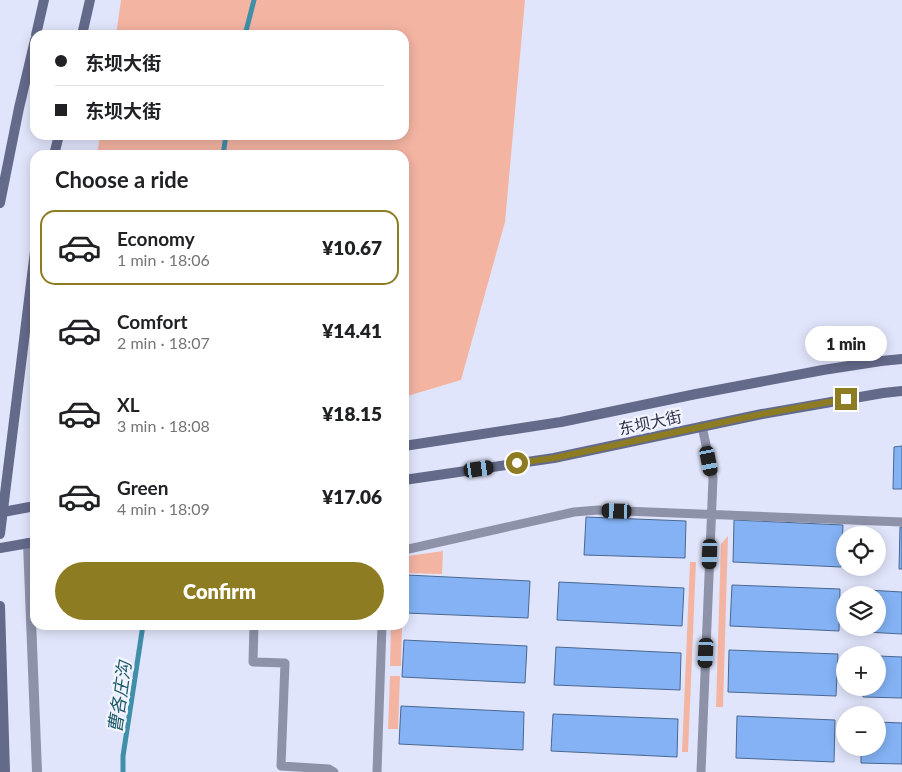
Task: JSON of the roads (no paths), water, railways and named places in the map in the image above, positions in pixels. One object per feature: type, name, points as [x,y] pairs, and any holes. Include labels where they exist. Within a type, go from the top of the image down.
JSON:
[{"type":"main road","points":[[37,30],[44,0]]},
{"type":"main road","points":[[83,30],[90,0]]},
{"type":"main road","points":[[0,204],[30,63]]},
{"type":"main road","points":[[0,534],[30,290]]},
{"type":"main road","name":"东坝大街","points":[[409,445],[561,422],[814,372],[902,359]]},
{"type":"main road","name":"东坝大街","points":[[409,479],[554,458],[702,426],[828,402],[902,391]]},
{"type":"main road","points":[[1,514],[30,507]]},
{"type":"main road","points":[[0,548],[30,543]]},
{"type":"main road","points":[[0,606],[5,772]]},
{"type":"street","points":[[34,630],[37,772]]},
{"type":"lane","points":[[701,772],[712,478],[702,426]]},
{"type":"lane","points":[[409,549],[580,512],[598,510],[902,522]]},
{"type":"lane","points":[[254,630],[253,662],[285,663],[281,766],[329,769],[334,772]]},
{"type":"lane","points":[[377,772],[382,630]]},
{"type":"waterway","name":"曹各庄沟","points":[[246,30],[254,0]]},
{"type":"waterway","name":"曹各庄沟","points":[[224,150],[225,140]]},
{"type":"waterway","name":"曹各庄沟","points":[[123,772],[123,756],[142,630]]}]
